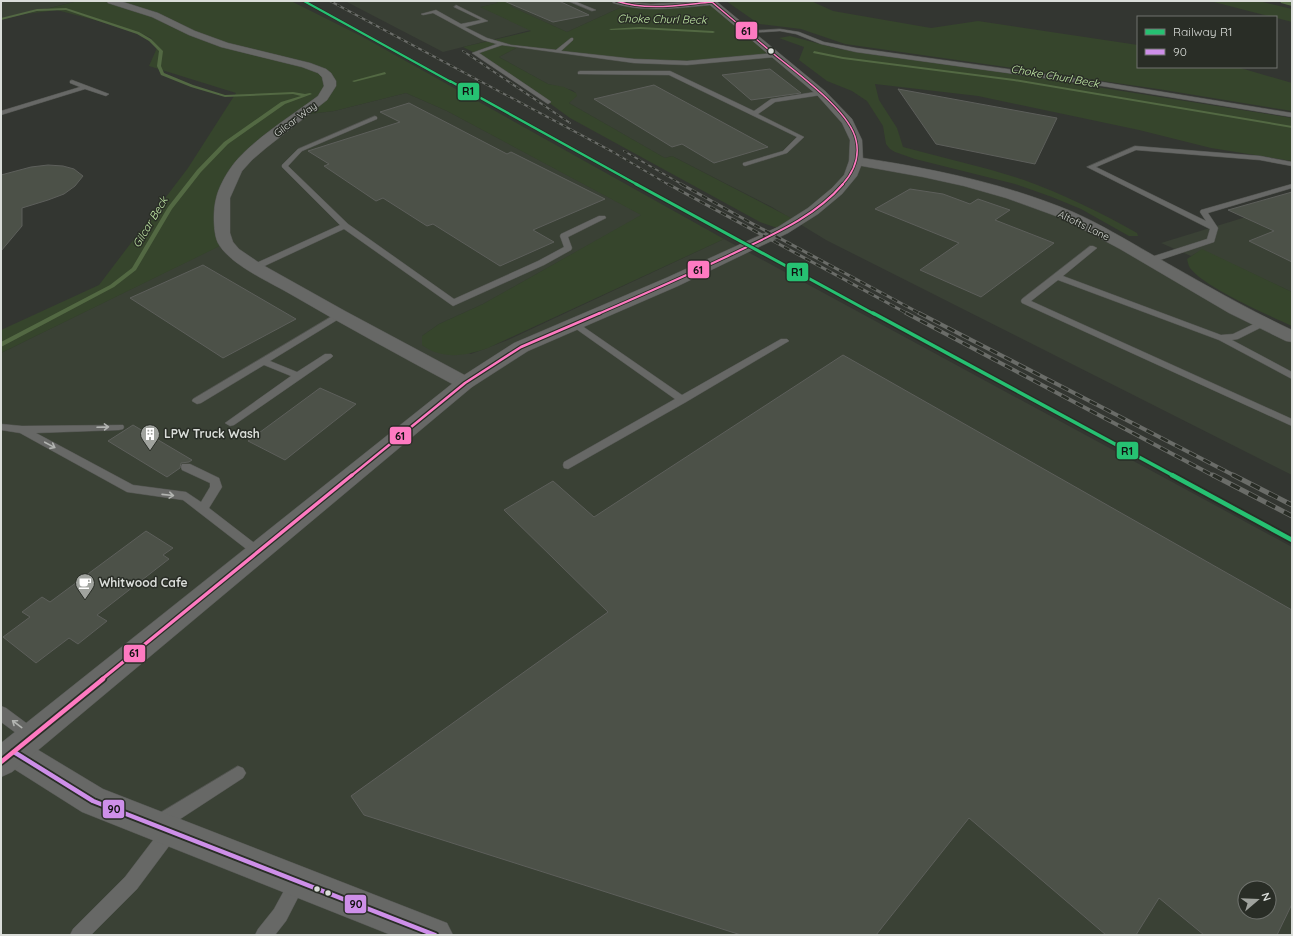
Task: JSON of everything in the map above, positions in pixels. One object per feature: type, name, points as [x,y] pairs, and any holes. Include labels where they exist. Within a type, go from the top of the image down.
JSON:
[{"type":"street","name":"Gilcar Way","points":[[111,1],[155,15],[192,33],[225,45],[314,67],[327,75],[330,81],[330,86],[323,98],[247,157],[236,170],[228,184],[223,198],[221,216],[222,232],[226,243],[233,252],[255,267],[339,315],[465,383]]},
{"type":"street","points":[[435,935],[93,801],[16,750],[465,383],[521,347],[672,282],[783,230],[813,211],[837,191],[850,176],[856,160],[856,140],[848,122],[822,93],[711,2],[650,7],[626,5],[616,1]]},
{"type":"street","name":"Altofts Lane","points":[[856,160],[926,172],[969,182],[1068,215],[1151,260],[1184,281],[1292,337]]},
{"type":"lane","points":[[570,1],[594,10]]},
{"type":"lane","points":[[456,6],[486,21],[460,26]]},
{"type":"lane","points":[[423,14],[434,11],[481,37],[500,44],[634,61],[709,62],[775,55]]},
{"type":"lane","points":[[748,32],[780,30],[797,33],[823,43],[856,50],[1102,84],[1292,115]]},
{"type":"lane","points":[[557,52],[571,39]]},
{"type":"lane","points":[[500,44],[475,53],[543,98],[549,99]]},
{"type":"lane","points":[[580,73],[670,73],[801,137],[785,152],[745,164]]},
{"type":"lane","points":[[72,82],[106,94]]},
{"type":"lane","points":[[1,113],[84,86]]},
{"type":"lane","points":[[754,114],[773,100],[822,93]]},
{"type":"lane","points":[[375,118],[300,150],[284,166],[345,226],[453,303],[542,264],[568,248],[564,236],[602,218]]},
{"type":"lane","points":[[1214,228],[1090,167],[1135,148],[1260,158],[1292,164]]},
{"type":"lane","points":[[1151,260],[1211,240],[1214,228],[1204,212],[1292,186]]},
{"type":"lane","points":[[255,267],[345,226]]},
{"type":"lane","points":[[1093,248],[1025,302],[1292,423]]},
{"type":"lane","points":[[1057,277],[1220,338],[1292,376]]},
{"type":"lane","points":[[197,401],[339,315]]},
{"type":"lane","points":[[1220,338],[1235,337],[1263,323]]},
{"type":"lane","points":[[574,324],[682,400]]},
{"type":"lane","points":[[568,465],[784,341]]},
{"type":"lane","points":[[230,423],[328,356]]},
{"type":"lane","points":[[263,361],[298,376]]},
{"type":"lane","points":[[1,427],[22,430],[119,427]]},
{"type":"lane","points":[[22,430],[131,489],[186,496],[258,552]]},
{"type":"lane","points":[[186,467],[215,481],[216,487],[203,509]]},
{"type":"lane","points":[[1,713],[16,750]]},
{"type":"lane","points":[[79,935],[131,883],[162,828],[238,774]]},
{"type":"lane","points":[[264,935],[280,915],[299,882]]},
{"type":"shaded area","points":[[1,1],[78,1],[1,20]]},
{"type":"shaded area","points":[[345,1],[494,1],[499,3],[481,7],[531,30],[443,52]]},
{"type":"shaded area","points":[[517,1],[712,2],[650,7],[626,5],[567,32],[509,6],[517,4]]},
{"type":"shaded area","points":[[518,47],[775,55],[848,122],[857,161],[926,172],[1068,215],[1292,337],[1292,475],[826,240],[772,207],[672,156],[665,158],[569,103],[576,93],[572,90],[548,84],[499,57]]},
{"type":"shaded area","points":[[406,93],[447,111],[642,215],[483,304],[439,324],[422,336],[471,354],[508,340],[724,239],[1292,547],[1292,935],[1,935],[1,353],[225,243],[222,232],[236,170],[301,115],[334,111]]},
{"type":"shaded area","points":[[1292,203],[1292,292],[1202,250],[1191,256],[1161,243]]},
{"type":"green space","points":[[78,1],[291,1],[361,36],[724,239],[488,348],[463,355],[446,355],[430,350],[422,345],[422,336],[439,324],[483,304],[641,215],[447,111],[406,93],[334,111],[301,115],[280,129],[228,184],[226,243],[1,353],[1,330],[99,285],[188,168],[236,93],[149,66],[157,48],[151,38],[136,31],[57,10],[26,14]]},
{"type":"green space","points":[[494,1],[517,1],[517,3],[510,6],[567,32],[626,5],[650,7],[712,2],[775,55],[709,61],[651,62],[518,47],[499,57],[548,84],[564,87],[576,93],[577,96],[569,103],[665,158],[672,156],[797,221],[783,230],[760,222],[570,118],[475,53],[463,47],[531,31],[480,7],[498,3]]},
{"type":"green space","points":[[726,1],[811,1],[833,11],[931,28],[978,21],[1137,45],[1137,68],[1240,68],[1292,83],[1292,111],[1158,89],[845,44],[801,29],[759,24]]},
{"type":"green space","points":[[1210,1],[1259,1],[1292,9],[1292,22],[1277,18],[1277,16],[1269,16]]},
{"type":"green space","points":[[790,36],[839,49],[1021,75],[1292,118],[1292,161],[1211,148],[1139,130],[978,96],[875,84],[879,100],[897,128],[903,147],[994,171],[1039,185],[1095,211],[1137,233],[1138,236],[1129,236],[1081,209],[1052,197],[1015,184],[915,159],[895,152],[886,144],[883,126],[867,101],[852,91],[827,81],[799,60],[804,47],[779,38]]},
{"type":"green space","points":[[1202,249],[1292,292],[1292,326],[1222,292],[1208,284],[1197,275],[1188,265],[1187,259]]},
{"type":"building","points":[[504,1],[559,1],[589,15],[553,22]]},
{"type":"building","points":[[770,69],[801,93],[751,100],[722,75]]},
{"type":"building","points":[[654,85],[768,147],[714,163],[682,144],[672,147],[594,99]]},
{"type":"building","points":[[898,89],[1057,118],[1035,164],[936,144]]},
{"type":"building","points":[[409,103],[507,154],[511,152],[605,199],[533,230],[554,242],[500,266],[433,224],[427,226],[383,198],[376,201],[324,166],[329,164],[308,151],[400,122],[380,112]]},
{"type":"building","points":[[48,165],[63,166],[74,169],[83,176],[75,186],[64,194],[22,208],[22,226],[1,251],[1,175],[31,167]]},
{"type":"building","points":[[910,189],[943,194],[970,204],[978,199],[1010,210],[995,220],[1054,243],[981,297],[920,270],[959,243],[875,209]]},
{"type":"building","points":[[1292,192],[1292,262],[1249,241],[1274,231],[1228,210]]},
{"type":"building","points":[[203,265],[296,319],[223,358],[130,298]]},
{"type":"building","points":[[843,355],[1292,610],[1292,904],[1277,935],[1204,935],[1159,898],[1136,935],[1106,935],[969,818],[876,935],[741,935],[364,815],[351,796],[608,612],[504,510],[553,481],[594,517]]},
{"type":"building","points":[[320,388],[356,404],[285,460],[248,441]]},
{"type":"building","name":"LPW Truck Wash","points":[[133,425],[192,460],[181,463],[180,468],[167,477],[108,441]]},
{"type":"building","name":"Whitwood Cafe","points":[[146,531],[173,548],[163,555],[169,559],[97,615],[107,621],[78,644],[69,638],[36,663],[3,637],[30,617],[22,612],[42,597],[50,602]]},
{"type":"waterway","points":[[1285,1],[1292,3]]},
{"type":"waterway","points":[[1,19],[37,10],[66,9],[138,33],[150,40],[161,51],[159,66],[162,74],[192,86],[225,96],[293,93],[304,95]]},
{"type":"waterway","name":"Choke Churl Beck","points":[[611,29],[640,28],[713,32]]},
{"type":"waterway","name":"Choke Churl Beck","points":[[814,52],[843,58],[1014,80],[1292,127]]},
{"type":"waterway","name":"Choke Churl Beck","points":[[354,81],[385,73]]},
{"type":"waterway","name":"Gilcar Beck","points":[[1,345],[112,286],[134,269],[170,208],[199,171],[226,143],[283,103],[310,94]]},
{"type":"railway","points":[[330,1],[613,152],[669,185]]},
{"type":"railway","points":[[463,51],[570,123]]},
{"type":"railway","points":[[624,151],[683,185]]},
{"type":"railway","points":[[668,184],[908,314]]},
{"type":"railway","points":[[681,184],[921,314]]},
{"type":"railway","points":[[906,313],[1214,476]]},
{"type":"railway","points":[[919,313],[1235,476]]},
{"type":"railway","points":[[1213,475],[1292,516]]},
{"type":"railway","points":[[1233,475],[1292,505]]},
{"type":"rail line","name":"R1","points":[[304,1],[729,235],[1292,540]]},
{"type":"transit line","name":"61","points":[[1,762],[465,383],[521,347],[672,282],[783,230],[813,211],[837,191],[850,176],[856,161],[856,140],[848,122],[821,93],[712,2],[651,7],[627,5],[616,1]]},
{"type":"transit line","name":"90","points":[[14,752],[93,801],[435,935]]},
{"type":"place","name":"LPW Truck Wash","points":[[150,451]]},
{"type":"place","name":"Whitwood Cafe","points":[[85,600]]}]
